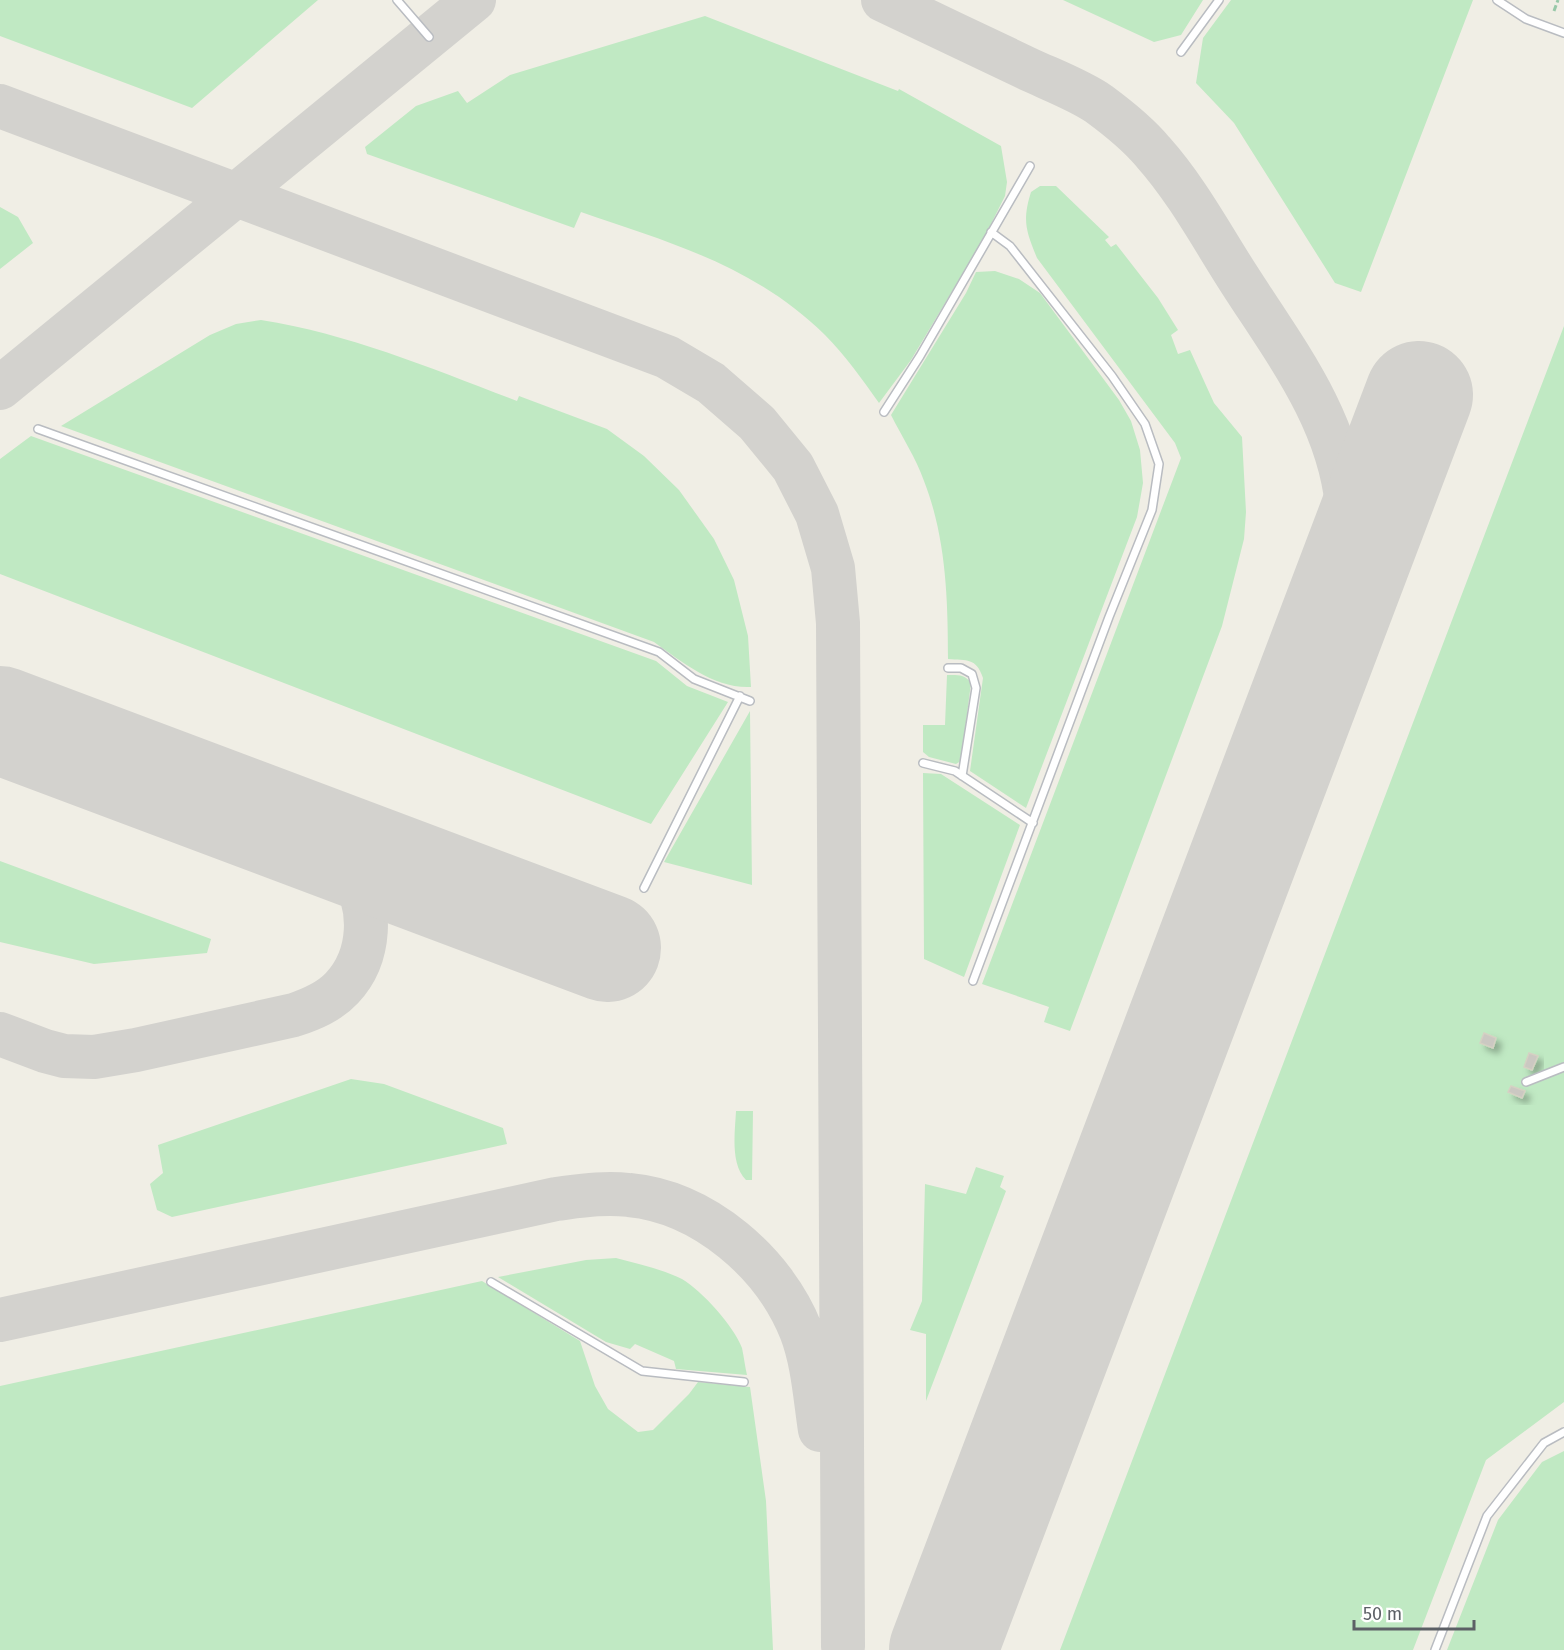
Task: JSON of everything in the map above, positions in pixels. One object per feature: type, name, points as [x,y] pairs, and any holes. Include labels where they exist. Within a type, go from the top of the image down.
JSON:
[{"type":"lane","points":[[397,0],[429,37]]},
{"type":"lane","points":[[1181,52],[1219,0]]},
{"type":"lane","points":[[1497,0],[1526,19],[1564,33]]},
{"type":"lane","points":[[884,412],[920,356],[1030,166]]},
{"type":"lane","points":[[973,981],[1109,617],[1152,510],[1159,464],[1144,424],[1112,376],[1010,246],[992,232]]},
{"type":"lane","points":[[38,429],[659,652],[694,679],[750,700]]},
{"type":"lane","points":[[948,668],[961,668],[972,675],[976,688],[962,776]]},
{"type":"lane","points":[[644,888],[740,696]]},
{"type":"lane","points":[[923,763],[955,771],[1032,823]]},
{"type":"lane","points":[[1526,1082],[1564,1067]]},
{"type":"lane","points":[[491,1282],[642,1371],[744,1382]]},
{"type":"lane","points":[[1435,1650],[1487,1516],[1544,1443],[1564,1432]]},
{"type":"path","points":[[1554,11],[1558,0]]},
{"type":"green space","points":[[0,0],[318,0],[192,108],[0,36]]},
{"type":"green space","points":[[1063,0],[1203,0],[1181,35],[1154,42]]},
{"type":"green space","points":[[1231,0],[1473,0],[1361,292],[1335,283],[1234,123],[1196,83],[1203,38]]},
{"type":"green space","points":[[705,16],[898,91],[899,89],[1001,146],[1007,182],[1005,196],[984,238],[911,360],[879,403],[825,335],[798,311],[741,274],[679,246],[581,212],[574,228],[367,154],[365,147],[416,106],[458,91],[467,103],[510,75]]},
{"type":"green space","points":[[1040,186],[1056,186],[1109,237],[1105,240],[1111,247],[1116,244],[1158,298],[1178,330],[1171,335],[1178,354],[1190,350],[1214,403],[1242,437],[1246,512],[1244,539],[1222,626],[1070,1031],[1044,1022],[1049,1007],[982,984],[1181,458],[1175,443],[1037,258],[1026,226],[1026,219],[1031,192]]},
{"type":"green space","points":[[0,207],[18,217],[33,243],[0,269]]},
{"type":"green space","points":[[995,271],[1019,279],[1040,293],[1119,400],[1131,421],[1140,450],[1143,483],[1137,517],[1026,808],[970,771],[983,678],[974,663],[948,659],[946,591],[937,524],[921,472],[891,415],[966,293],[976,272]]},
{"type":"green space","points":[[261,320],[359,343],[517,401],[519,396],[607,429],[644,456],[679,490],[714,539],[734,580],[748,636],[751,687],[725,684],[712,679],[688,666],[654,642],[61,426],[210,335],[236,324]]},
{"type":"green space","points":[[1564,326],[1564,1402],[1486,1460],[1413,1650],[1060,1650]]},
{"type":"green space","points":[[31,436],[656,661],[687,686],[728,702],[651,824],[0,574],[0,459]]},
{"type":"green space","points":[[947,675],[963,677],[971,683],[961,761],[956,764],[929,757],[923,752],[923,725],[945,725]]},
{"type":"green space","points":[[750,711],[752,885],[664,862]]},
{"type":"green space","points":[[923,773],[941,774],[1020,825],[964,977],[924,959]]},
{"type":"green space","points":[[0,861],[211,939],[207,953],[94,964],[0,942]]},
{"type":"green space","points":[[351,1079],[384,1084],[503,1128],[507,1144],[172,1217],[157,1210],[150,1184],[163,1173],[158,1145]]},
{"type":"green space","points":[[736,1111],[753,1111],[752,1180],[746,1180],[741,1173],[736,1157]]},
{"type":"green space","points":[[976,1167],[1004,1176],[1000,1187],[1006,1191],[926,1401],[926,1334],[910,1330],[922,1301],[925,1184],[966,1194]]},
{"type":"green space","points":[[616,1258],[674,1275],[699,1292],[725,1320],[738,1339],[747,1375],[676,1369],[674,1361],[635,1344],[630,1349],[606,1342],[498,1277],[586,1260]]},
{"type":"green space","points":[[482,1281],[580,1341],[595,1386],[608,1409],[638,1432],[653,1430],[698,1382],[750,1387],[766,1501],[773,1650],[0,1650],[0,1386]]},
{"type":"green space","points":[[1564,1451],[1564,1650],[1447,1650],[1498,1520],[1542,1462]]},
{"type":"building","points":[[1484,1033],[1496,1038],[1493,1048],[1480,1043]]},
{"type":"building","points":[[1529,1053],[1538,1056],[1532,1070],[1524,1067]]},
{"type":"building","points":[[1511,1086],[1525,1091],[1522,1098],[1508,1092]]},
{"type":"taxiway","points":[[0,388],[474,0]]},
{"type":"taxiway","points":[[883,0],[1073,89],[1099,104],[1128,126],[1147,145],[1188,198],[1307,386],[1333,443],[1342,473],[1348,523],[1339,592],[1325,643]]},
{"type":"taxiway","points":[[0,106],[667,357],[711,383],[757,423],[793,467],[817,514],[833,568],[838,623],[843,1646]]},
{"type":"taxiway","points":[[0,1034],[64,1056],[94,1057],[294,1015],[326,1001],[337,993],[352,976],[364,947],[366,931],[363,900],[357,885],[346,867],[316,840]]},
{"type":"taxiway","points":[[0,1320],[556,1199],[601,1194],[629,1195],[657,1200],[709,1223],[733,1240],[773,1282],[789,1306],[805,1343],[820,1430]]},
{"type":"runway","points":[[943,1650],[1419,395]]},
{"type":"runway","points":[[0,720],[607,948]]}]
